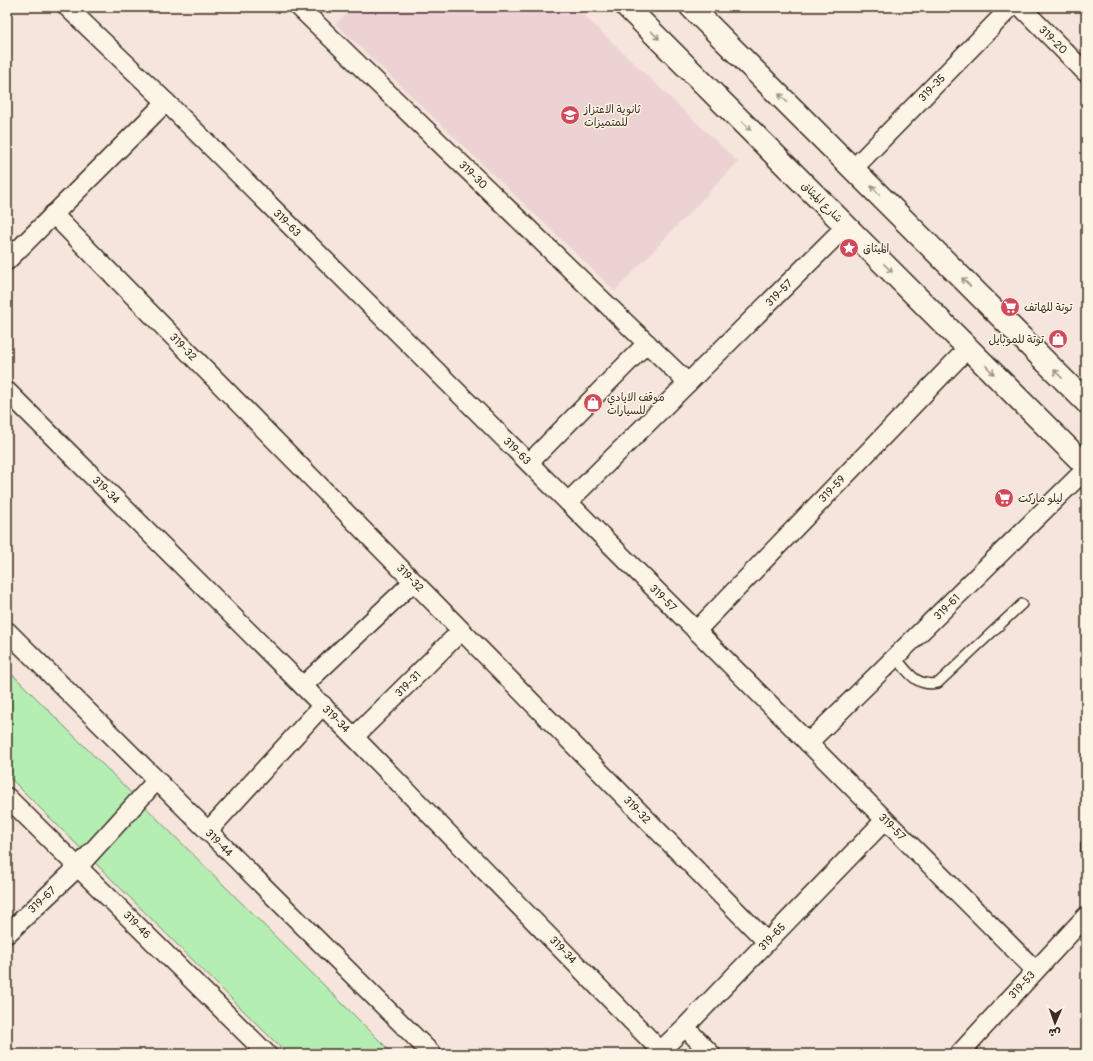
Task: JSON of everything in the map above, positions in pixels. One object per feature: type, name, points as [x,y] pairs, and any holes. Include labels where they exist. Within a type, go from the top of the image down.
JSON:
[{"type":"street","name":"319-63","points":[[67,7],[166,102],[568,502]]},
{"type":"street","name":"319-30","points":[[299,7],[688,383]]},
{"type":"street","name":"شارع الميثاق","points":[[627,7],[1086,466]]},
{"type":"street","points":[[691,7],[1086,402]]},
{"type":"street","name":"319-35","points":[[853,169],[1012,7]]},
{"type":"street","name":"319-20","points":[[1020,7],[1086,73]]},
{"type":"street","points":[[7,261],[166,102]]},
{"type":"street","name":"319-32","points":[[53,214],[767,942]]},
{"type":"street","name":"319-57","points":[[846,226],[568,502],[1035,970]]},
{"type":"street","points":[[529,463],[647,343]]},
{"type":"street","name":"319-59","points":[[696,631],[968,348]]},
{"type":"street","name":"319-34","points":[[7,391],[354,737],[659,1052]]},
{"type":"street","name":"319-61","points":[[808,744],[1086,469]]},
{"type":"street","points":[[303,686],[413,582]]},
{"type":"street","name":"319-44","points":[[7,631],[432,1054]]},
{"type":"street","name":"319-31","points":[[354,737],[461,631]]},
{"type":"street","points":[[208,831],[323,706]]},
{"type":"street","name":"319-67","points":[[7,934],[78,867],[157,780]]},
{"type":"street","name":"319-46","points":[[7,797],[267,1054]]},
{"type":"street","name":"319-65","points":[[659,1052],[885,820]]},
{"type":"street","name":"319-53","points":[[959,1054],[1086,916]]},
{"type":"street","points":[[685,1027],[711,1054]]},
{"type":"lane","points":[[896,658],[914,680],[929,685],[938,683],[1022,604]]},
{"type":"lane","points":[[1086,844],[1086,854]]},
{"type":"shaded area","points":[[353,7],[575,7],[738,162],[615,291],[336,24]]},
{"type":"green space","points":[[7,669],[393,1054],[287,1054],[7,775]]},
{"type":"place","name":"ثانوية الاعتزاز للمتميزات","points":[[570,115]]},
{"type":"place","name":"الميثاق","points":[[849,248]]},
{"type":"place","name":"توتة للهاتف","points":[[1010,307]]},
{"type":"place","name":"توتة للموبايل","points":[[1058,339]]},
{"type":"place","name":"موقف الايادي للسيارات","points":[[593,403]]},
{"type":"place","name":"ليلو ماركت","points":[[1004,498]]}]
